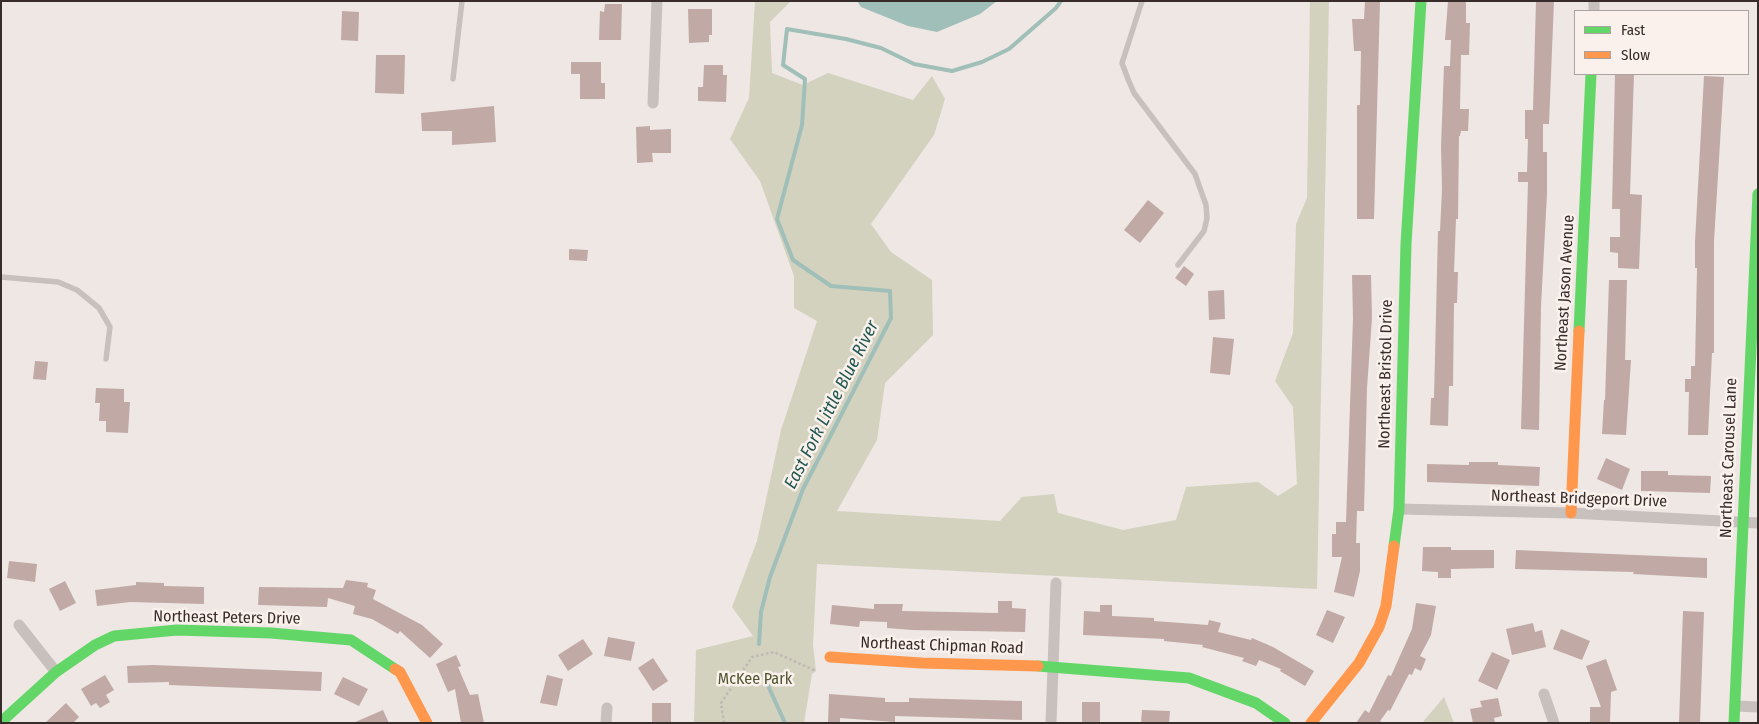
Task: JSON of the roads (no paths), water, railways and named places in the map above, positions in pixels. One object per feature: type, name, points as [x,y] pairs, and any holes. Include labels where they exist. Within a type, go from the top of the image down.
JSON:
[{"type":"street","points":[[653,102],[657,1]]},
{"type":"street","name":"Northeast Bristol Drive","points":[[1310,723],[1354,669],[1379,626],[1386,606],[1399,509],[1406,244],[1421,1]]},
{"type":"street","name":"Northeast Jason Avenue","points":[[1571,513],[1591,75]]},
{"type":"street","name":"Northeast Carousel Lane","points":[[1734,723],[1743,523],[1754,352],[1758,194]]},
{"type":"street","name":"Northeast Bridgeport Drive","points":[[1399,509],[1571,513],[1758,523]]},
{"type":"street","points":[[1051,723],[1056,584]]},
{"type":"street","points":[[19,625],[56,672]]},
{"type":"street","name":"Northeast Peters Drive","points":[[1,722],[75,657],[114,636],[186,630],[271,633],[351,640],[400,672],[427,723]]},
{"type":"street","name":"Northeast Chipman Road","points":[[830,657],[922,663],[1053,666],[1189,678],[1256,703],[1285,723]]},
{"type":"street","points":[[1544,694],[1554,723]]},
{"type":"street","points":[[1735,706],[1758,707]]},
{"type":"street","points":[[606,723],[607,708]]},
{"type":"lane","points":[[454,79],[462,1]]},
{"type":"lane","points":[[1142,1],[1122,63],[1134,93],[1194,174],[1206,205],[1208,218],[1204,231],[1178,265]]},
{"type":"lane","points":[[1,277],[58,282],[77,290],[100,308],[110,327],[106,359]]},
{"type":"water","points":[[857,1],[997,1],[980,14],[937,32],[908,26],[861,7]]},
{"type":"waterway","name":"East Fork Little Blue River","points":[[759,644],[761,612],[770,577],[803,489],[891,318],[890,291],[831,286],[793,260],[777,219],[802,125],[805,79],[783,65],[787,29],[846,39],[881,48],[914,64],[952,71],[982,62],[1009,49],[1056,8],[1061,1]]},
{"type":"waterway","name":"East Fork Little Blue River","points":[[762,677],[765,679],[769,674]]},
{"type":"waterway","name":"East Fork Little Blue River","points":[[766,676],[765,679],[785,723]]},
{"type":"park label","name":"McKee Park","points":[[755,680]]}]
